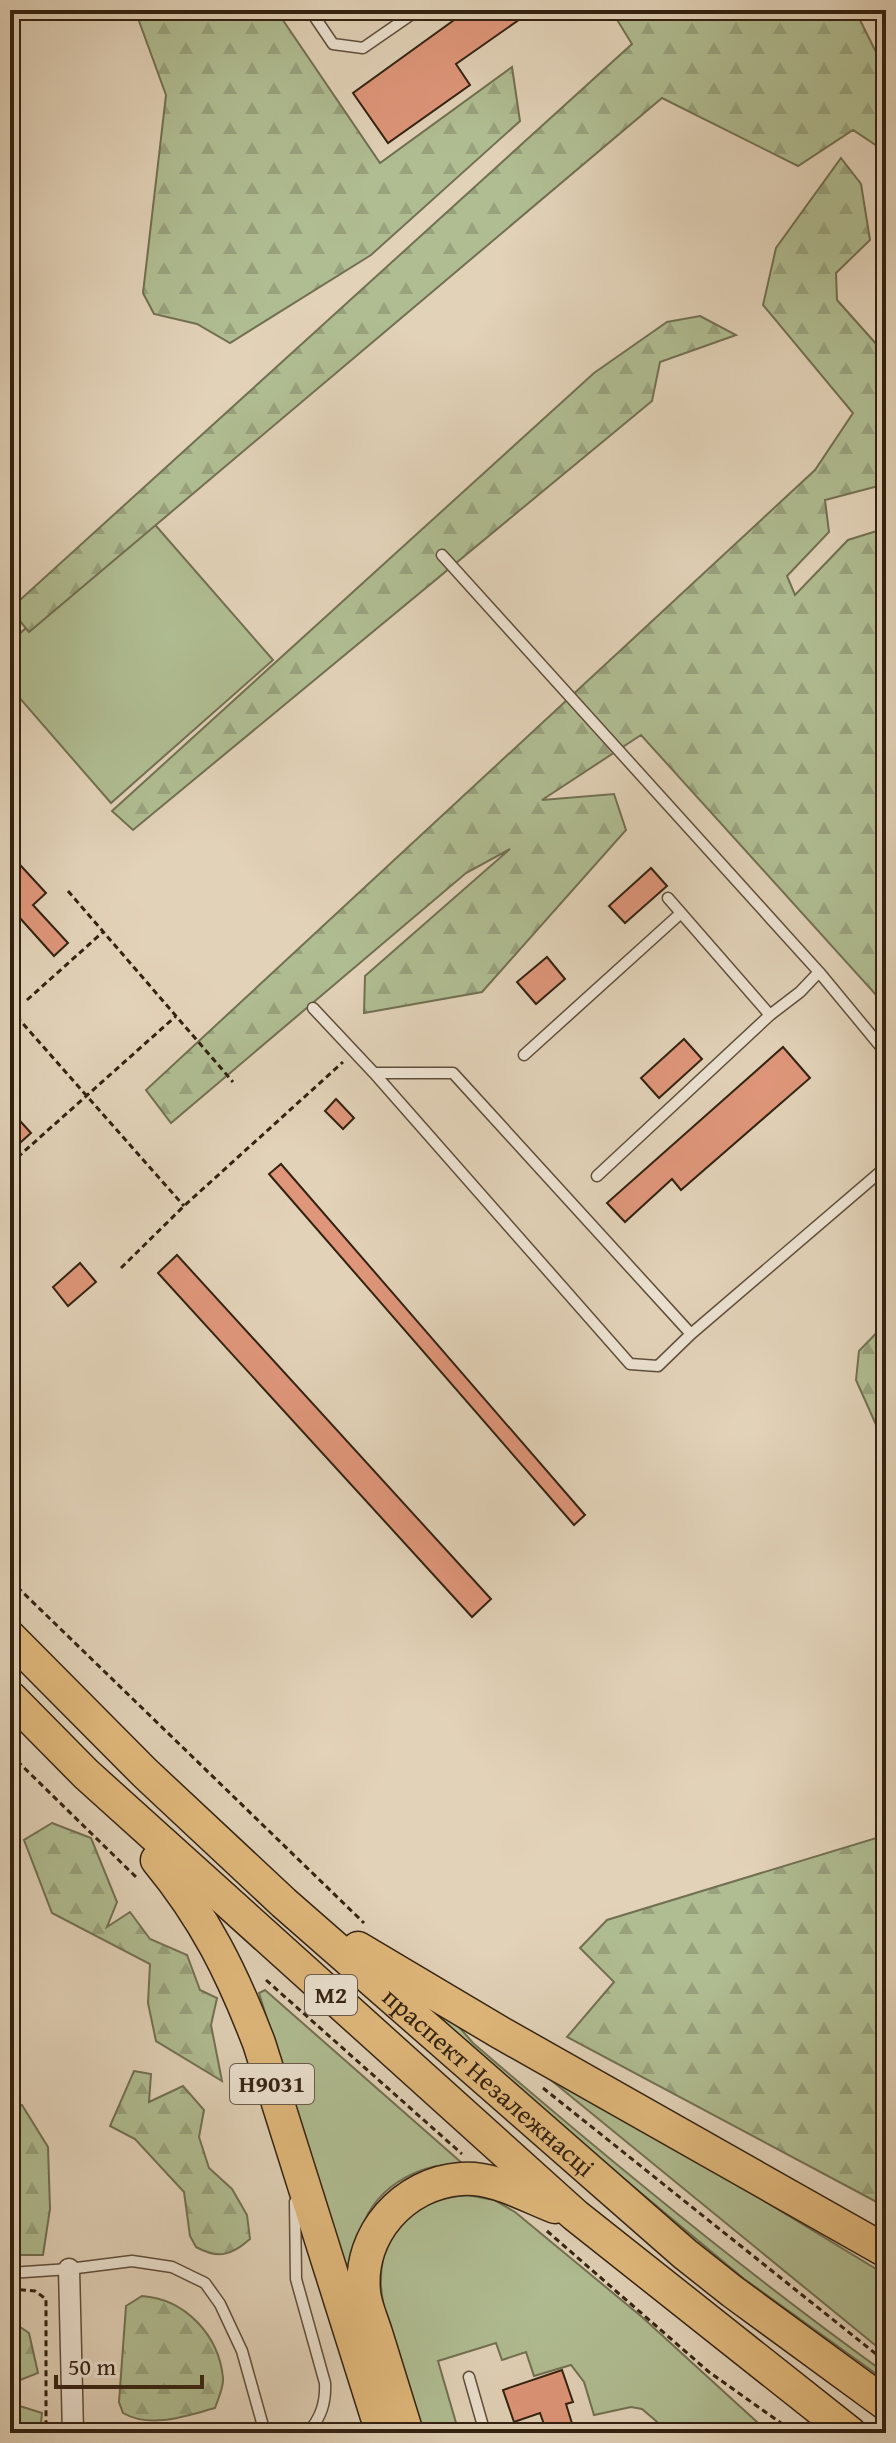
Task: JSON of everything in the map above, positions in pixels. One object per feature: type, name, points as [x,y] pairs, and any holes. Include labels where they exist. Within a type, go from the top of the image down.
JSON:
[{"type":"highway","name":"праспект Незалежнасці","points":[[10,1637],[145,1773],[284,1903],[685,2254],[886,2404]]},
{"type":"highway","name":"праспект Незалежнасці","points":[[10,1697],[86,1774],[561,2223],[850,2433]]},
{"type":"highway","name":"Н9031","points":[[86,1774],[185,1893],[225,1960],[259,2043],[382,2433]]},
{"type":"highway","points":[[284,1903],[501,2033],[886,2251]]},
{"type":"highway","points":[[407,2433],[364,2292],[365,2260],[373,2236],[384,2219],[400,2203],[439,2183],[462,2179],[474,2170],[561,2223]]},
{"type":"street","points":[[69,2269],[73,2433]]},
{"type":"lane","points":[[310,10],[333,44],[363,48],[418,10]]},
{"type":"lane","points":[[442,555],[819,972],[886,1053]]},
{"type":"lane","points":[[668,898],[770,1015]]},
{"type":"lane","points":[[524,1055],[681,913]]},
{"type":"lane","points":[[597,1176],[819,972]]},
{"type":"lane","points":[[313,1008],[630,1364],[658,1366],[691,1334],[886,1167]]},
{"type":"lane","points":[[374,1073],[453,1073],[691,1334]]},
{"type":"lane","points":[[286,2129],[295,2190],[296,2279],[325,2383],[322,2412],[308,2433]]},
{"type":"lane","points":[[10,2273],[132,2261],[172,2267],[205,2283],[220,2304],[242,2351],[265,2433]]},
{"type":"lane","points":[[469,2377],[485,2433]]},
{"type":"lane","points":[[597,2433],[631,2433]]},
{"type":"path","points":[[68,891],[233,1082]]},
{"type":"path","points":[[27,1000],[103,932]]},
{"type":"path","points":[[10,1009],[184,1206]]},
{"type":"path","points":[[10,1164],[176,1016]]},
{"type":"path","points":[[121,1268],[184,1206],[354,1052]]},
{"type":"path","points":[[10,1754],[135,1876]]},
{"type":"path","points":[[266,1980],[474,2170]]},
{"type":"path","points":[[561,2223],[709,2372],[795,2433]]},
{"type":"path","points":[[10,2289],[35,2291],[46,2299],[46,2433]]},
{"type":"green space","points":[[135,10],[276,10],[380,163],[512,67],[520,121],[371,255],[230,343],[197,324],[154,314],[143,293],[166,95]]},
{"type":"green space","points":[[611,10],[855,10],[886,72],[886,152],[853,130],[798,166],[662,98],[29,632],[10,609],[632,44]]},
{"type":"green space","points":[[841,158],[861,184],[870,240],[836,273],[837,300],[886,355],[886,484],[825,500],[829,532],[787,576],[795,595],[848,540],[886,528],[886,1006],[641,735],[542,800],[614,794],[626,830],[482,992],[364,1013],[365,976],[510,849],[466,873],[171,1123],[146,1090],[815,470],[853,413],[763,305],[776,248]]},
{"type":"green space","points":[[700,316],[736,335],[660,362],[652,401],[133,830],[112,811],[594,373],[667,322]]},
{"type":"green space","points":[[150,519],[273,660],[111,803],[10,687],[10,642]]},
{"type":"green space","points":[[886,1323],[886,1447],[856,1380],[859,1351]]},
{"type":"green space","points":[[52,1823],[91,1838],[117,1902],[107,1927],[130,1912],[150,1939],[187,1955],[200,1990],[217,1998],[211,2025],[222,2081],[156,2041],[148,2003],[150,1964],[52,1913],[24,1840]]},
{"type":"green space","points":[[886,1835],[886,2207],[567,2037],[614,1982],[580,1948],[607,1920]]},
{"type":"green space","points":[[265,1990],[463,2164],[428,2168],[412,2174],[384,2193],[373,2206],[359,2238],[353,2294],[259,1993]]},
{"type":"green space","points":[[423,2005],[452,2019],[473,2043],[572,2127],[722,2250],[886,2374],[886,2381],[743,2278]]},
{"type":"green space","points":[[508,2045],[886,2275],[886,2354]]},
{"type":"green space","points":[[134,2071],[151,2074],[149,2102],[183,2086],[204,2110],[199,2137],[209,2168],[232,2189],[247,2215],[250,2239],[237,2249],[218,2254],[196,2247],[190,2236],[184,2192],[135,2139],[110,2126]]},
{"type":"green space","points":[[22,2105],[48,2147],[50,2209],[43,2255],[10,2255],[10,2108]]},
{"type":"green space","points":[[467,2195],[494,2200],[515,2212],[642,2317],[769,2433],[670,2433],[642,2409],[631,2407],[594,2415],[584,2382],[571,2365],[534,2376],[526,2352],[502,2360],[496,2343],[438,2361],[459,2433],[422,2433],[383,2304],[383,2260],[388,2243],[405,2218],[432,2202]]},
{"type":"green space","points":[[142,2296],[172,2304],[197,2322],[207,2334],[215,2347],[223,2378],[215,2408],[157,2421],[123,2413],[119,2402],[126,2306]]},
{"type":"green space","points":[[10,2320],[29,2333],[38,2373],[10,2384]]},
{"type":"green space","points":[[10,2403],[42,2413],[40,2433],[10,2433]]},
{"type":"building","points":[[468,10],[533,10],[456,64],[470,85],[388,143],[353,93]]},
{"type":"building","points":[[10,854],[46,893],[33,905],[68,943],[54,956],[10,907]]},
{"type":"building","points":[[651,868],[667,886],[625,923],[609,906]]},
{"type":"building","points":[[547,957],[565,979],[536,1004],[517,982]]},
{"type":"building","points":[[684,1039],[702,1059],[659,1098],[641,1078]]},
{"type":"building","points":[[783,1047],[810,1078],[681,1190],[672,1179],[625,1222],[607,1203]]},
{"type":"building","points":[[336,1099],[354,1118],[343,1129],[325,1111]]},
{"type":"building","points":[[10,1110],[31,1133],[10,1152]]},
{"type":"building","points":[[281,1164],[585,1515],[574,1525],[269,1174]]},
{"type":"building","points":[[177,1255],[491,1599],[472,1617],[158,1273]]},
{"type":"building","points":[[80,1263],[96,1282],[68,1306],[53,1287]]},
{"type":"building","points":[[562,2370],[573,2402],[566,2404],[575,2433],[547,2433],[540,2413],[514,2422],[503,2390]]}]
